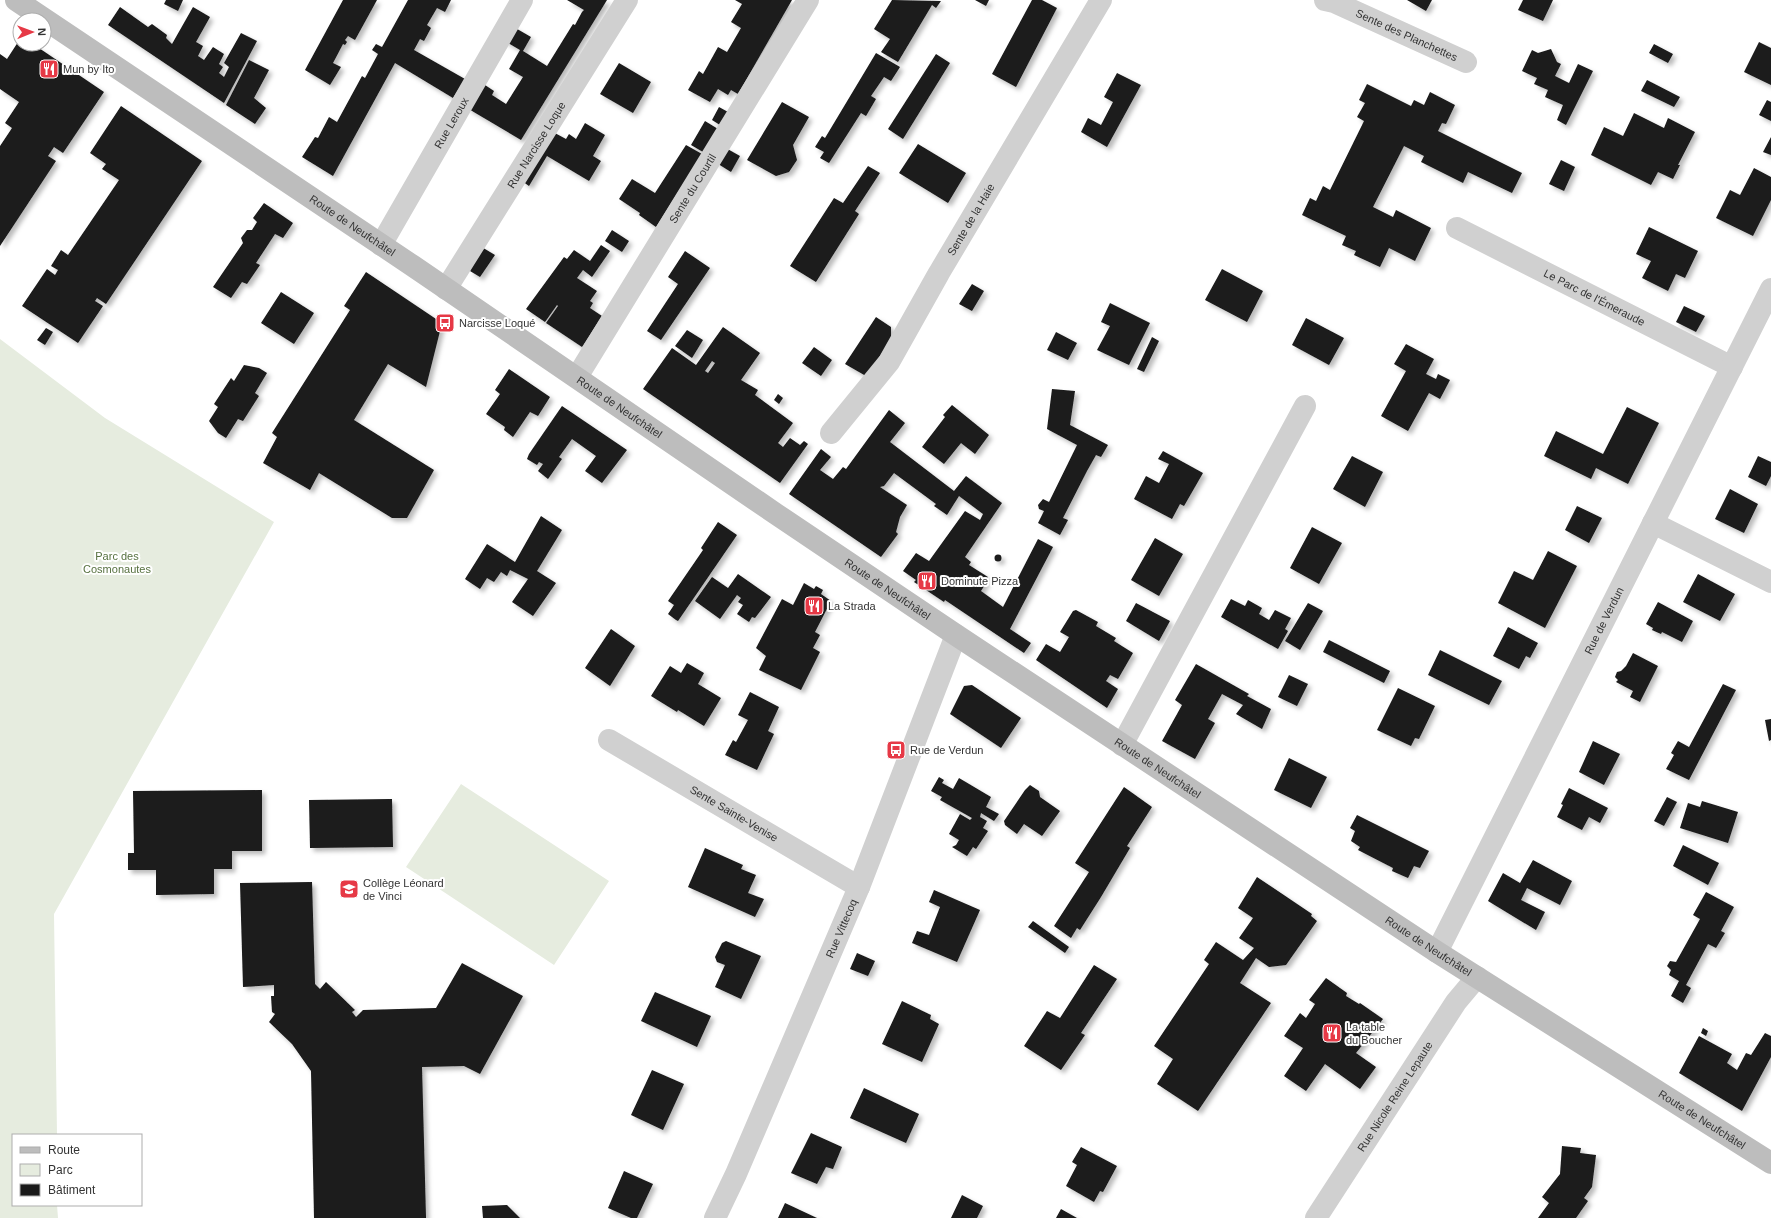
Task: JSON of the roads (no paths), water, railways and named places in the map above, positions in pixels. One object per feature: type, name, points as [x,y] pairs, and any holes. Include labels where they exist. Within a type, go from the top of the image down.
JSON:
[{"type":"main road","name":"Route de Neufchâtel","points":[[16,0],[1122,745],[1437,952],[1771,1163]]},
{"type":"street","name":"Rue Leroux","points":[[381,245],[522,0]]},
{"type":"street","name":"Rue Narcisse Loque","points":[[446,289],[626,0]]},
{"type":"street","name":"Sente du Courtil","points":[[577,377],[808,0]]},
{"type":"street","name":"Sente de la Haie","points":[[831,433],[889,362],[939,273],[1101,0]]},
{"type":"street","name":"Sente des Planchettes","points":[[1325,0],[1334,2],[1466,62]]},
{"type":"street","name":"Le Parc de l'Émeraude","points":[[1457,228],[1732,367]]},
{"type":"street","name":"Rue de Verdun","points":[[1437,952],[1771,289]]},
{"type":"street","points":[[1122,745],[1305,406]]},
{"type":"street","points":[[1653,523],[1771,582]]},
{"type":"street","name":"Rue Vittecoq","points":[[715,1218],[736,1174],[859,887],[956,634]]},
{"type":"street","name":"Sente Sainte-Venise","points":[[609,740],[859,887]]},
{"type":"street","name":"Rue Nicole Reine Lepaute","points":[[1316,1218],[1456,1002],[1477,977]]},
{"type":"place","name":"Mun by Ito","points":[[49,69]]},
{"type":"place","name":"Narcisse Loqué","points":[[445,323]]},
{"type":"place","name":"Dominute Pizza","points":[[927,581]]},
{"type":"place","name":"La Strada","points":[[814,606]]},
{"type":"place","name":"Rue de Verdun","points":[[896,750]]},
{"type":"place","name":"Collège Léonard de Vinci","points":[[349,889]]},
{"type":"place","name":"La table du Boucher","points":[[1332,1033]]},
{"type":"park label","name":"Parc des Cosmonautes","points":[[117,562]]}]
